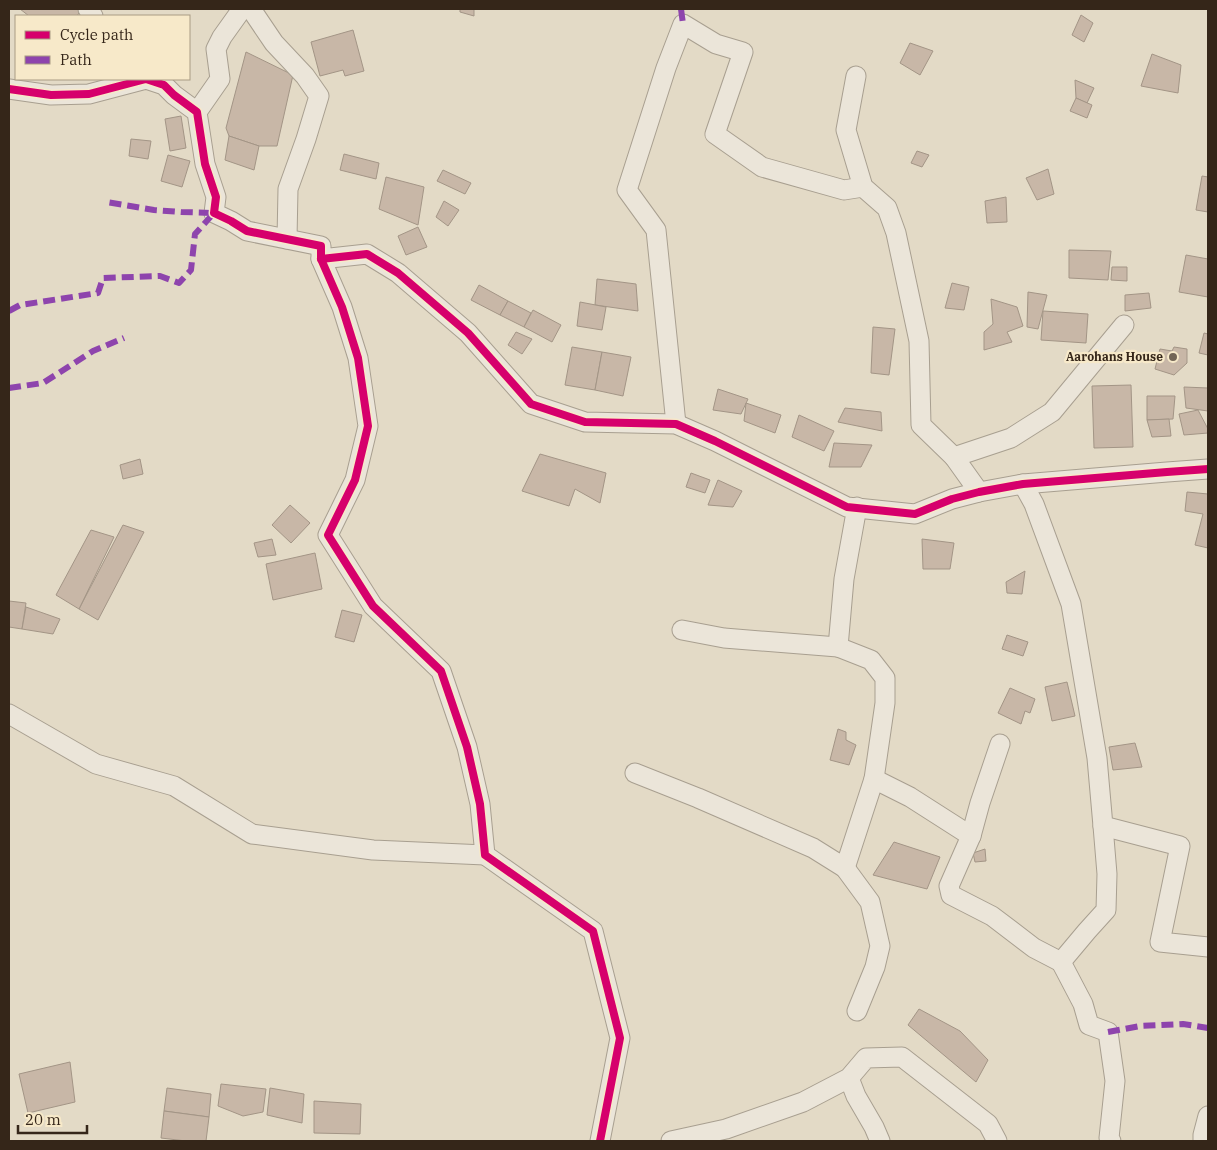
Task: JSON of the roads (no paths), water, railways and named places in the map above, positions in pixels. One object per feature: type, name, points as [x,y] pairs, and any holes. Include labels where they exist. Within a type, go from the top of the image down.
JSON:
[{"type":"street","points":[[242,9],[222,37],[216,49],[220,79],[197,112],[205,164],[216,197],[214,213],[247,231],[321,246],[321,259],[342,307],[358,358],[368,426],[355,480],[328,535],[373,606],[441,671],[467,747],[480,804],[485,855]]},
{"type":"street","points":[[251,9],[274,43],[305,76],[319,96],[288,189],[286,239]]},
{"type":"street","points":[[676,424],[656,230],[628,190],[666,68],[683,24],[716,44],[744,52],[715,134],[762,167],[844,190],[863,188]]},
{"type":"street","points":[[856,76],[846,130],[863,188],[886,208],[896,233],[919,341],[921,426],[954,457],[979,492]]},
{"type":"street","points":[[9,89],[51,95],[89,94],[142,80]]},
{"type":"street","points":[[149,80],[164,85],[197,112]]},
{"type":"street","points":[[321,259],[367,254],[398,273],[468,333],[530,404],[585,422],[676,424],[715,441],[847,507],[915,514],[952,499],[1023,484],[1208,469]]},
{"type":"street","points":[[954,457],[1011,438],[1052,412],[1124,325]]},
{"type":"street","points":[[1023,484],[1034,504],[1071,604],[1097,758],[1107,874],[1106,910],[1061,962]]},
{"type":"street","points":[[838,647],[844,579],[857,508]]},
{"type":"street","points":[[682,630],[724,638],[838,647],[871,660],[885,678],[885,703],[874,779],[844,868]]},
{"type":"street","points":[[9,714],[96,764],[174,786],[252,834],[374,850],[485,855],[594,931],[620,1038],[600,1141]]},
{"type":"street","points":[[1000,744],[971,836],[949,886],[951,895],[992,916],[1034,948],[1061,962],[1083,1004],[1089,1024],[1108,1032],[1115,1081],[1108,1140]]},
{"type":"street","points":[[635,773],[813,848],[844,868],[870,902],[880,946],[875,966],[857,1011]]},
{"type":"street","points":[[874,779],[910,797],[971,836]]},
{"type":"street","points":[[1103,826],[1180,846],[1160,942],[1208,947]]},
{"type":"street","points":[[671,1141],[729,1135],[803,1102],[849,1078],[866,1058],[902,1057],[988,1124],[997,1141]]},
{"type":"street","points":[[849,1078],[856,1096],[880,1141]]},
{"type":"street","points":[[1203,1141],[1208,1116]]},
{"type":"place","name":"Aarohans House","points":[[1173,357]]}]
